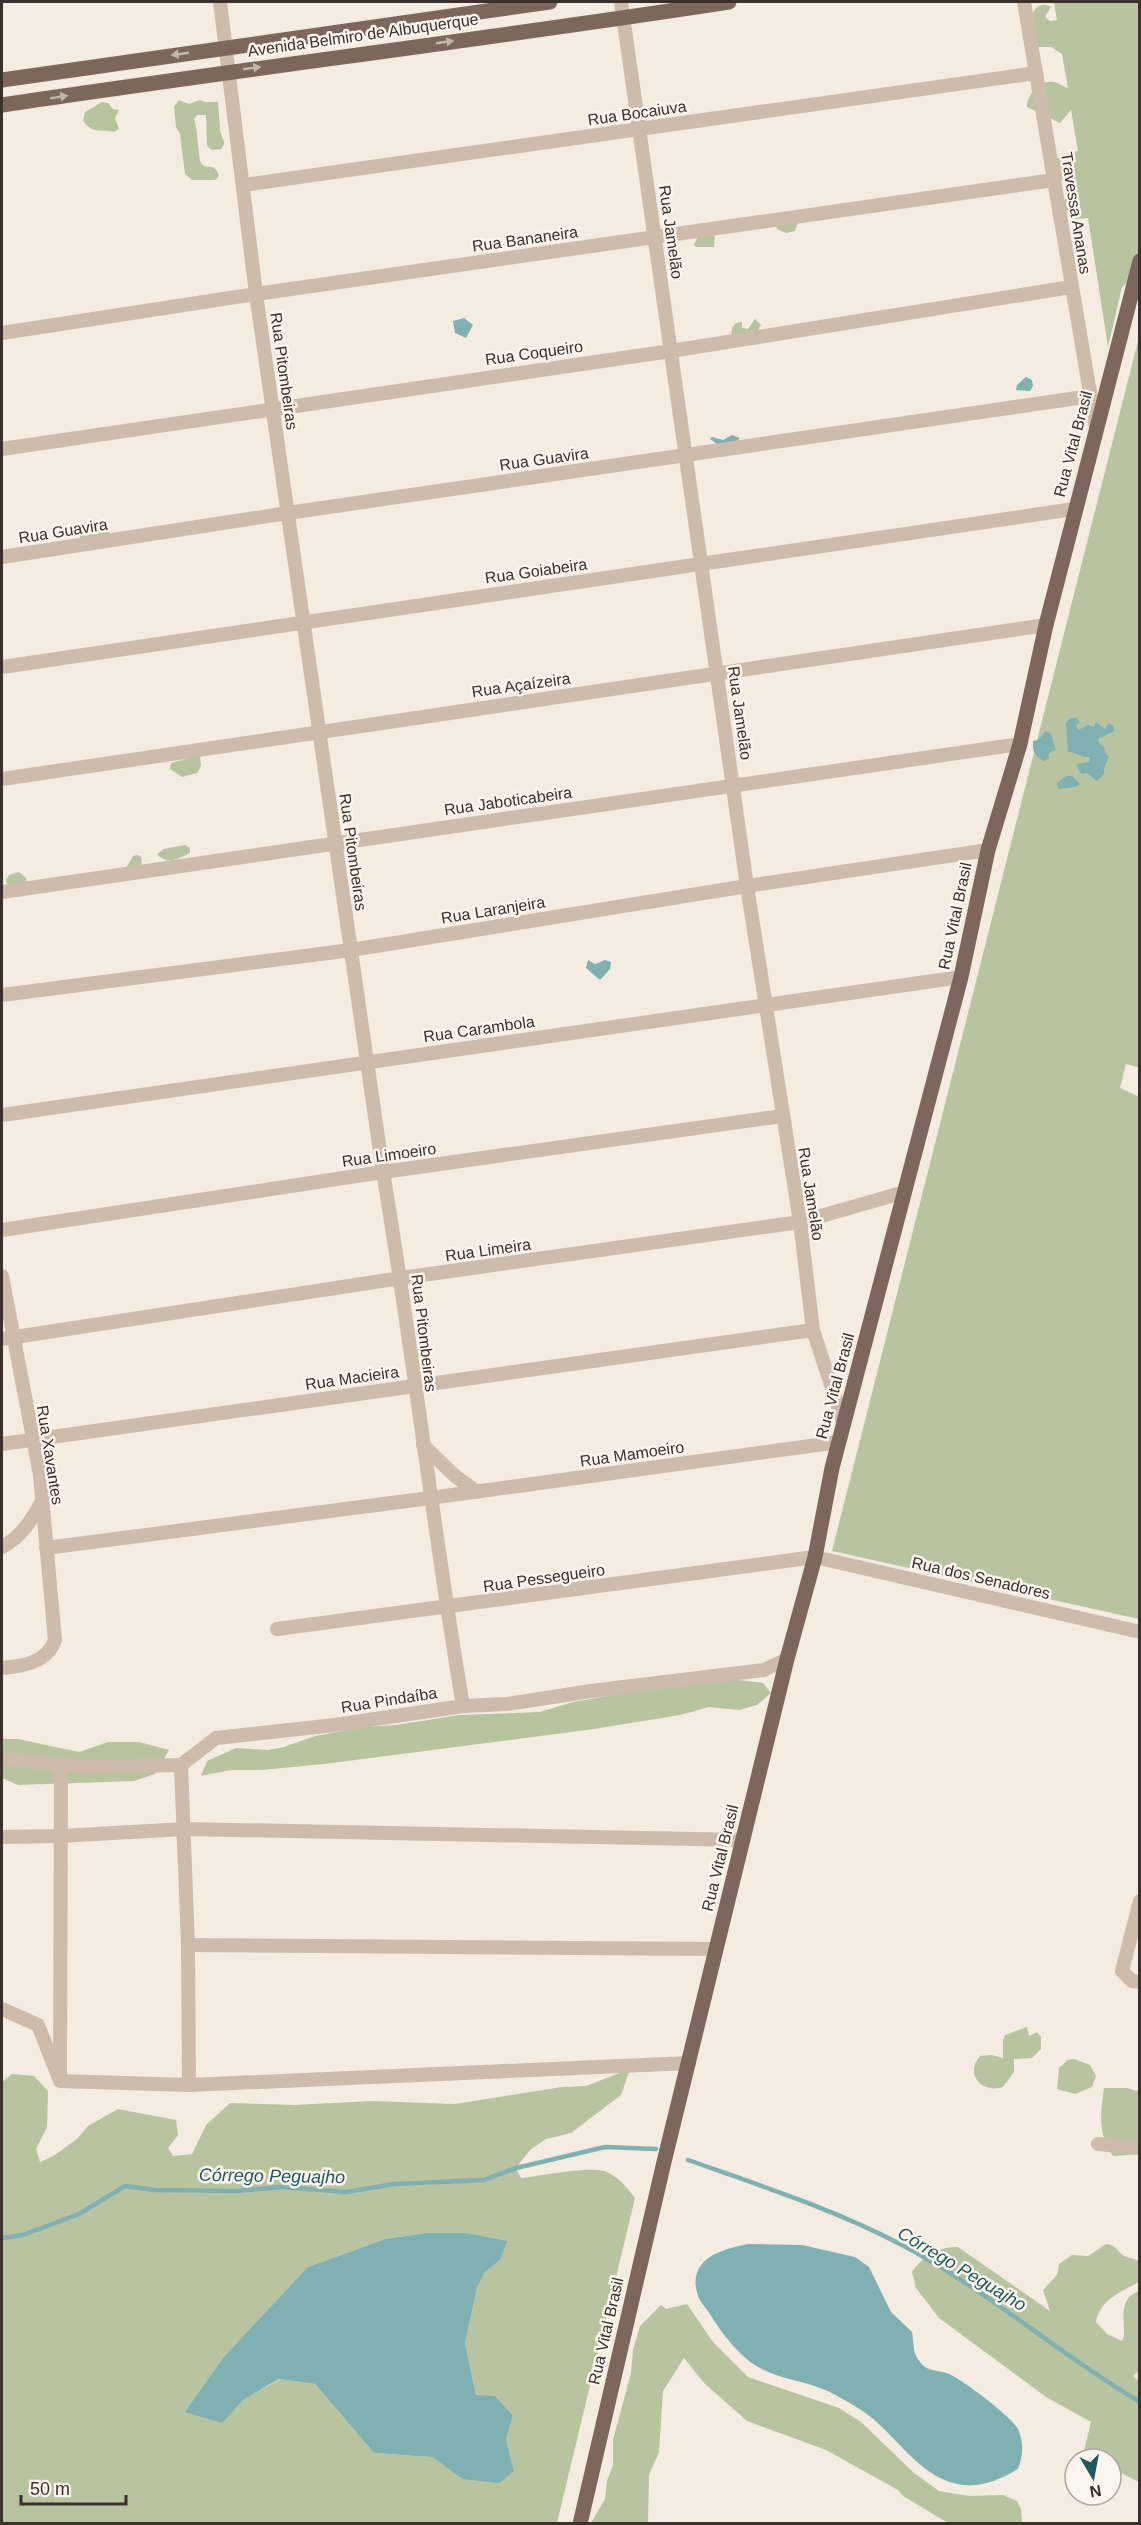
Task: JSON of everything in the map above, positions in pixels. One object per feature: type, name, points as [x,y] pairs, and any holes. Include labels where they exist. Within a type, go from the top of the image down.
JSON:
[{"type":"main road","name":"Avenida Belmiro de Albuquerque","points":[[2,80],[550,2]]},
{"type":"main road","name":"Avenida Belmiro de Albuquerque","points":[[2,105],[229,71],[729,2]]},
{"type":"main road","name":"Rua Vital Brasil","points":[[580,2523],[670,2135],[787,1659],[815,1557],[839,1442],[961,977],[988,850],[1020,744],[1074,509],[1140,261]]},
{"type":"street","name":"Rua Pitombeiras","points":[[220,2],[272,407],[383,1172],[401,1278],[446,1608],[464,1706]]},
{"type":"street","name":"Rua Jamelão","points":[[621,2],[747,886],[800,1222],[813,1330],[844,1425]]},
{"type":"street","name":"Travessa Ananas","points":[[1024,2],[1096,429]]},
{"type":"street","name":"Rua Bocaiuva","points":[[243,185],[1036,73]]},
{"type":"street","name":"Rua Bananeira","points":[[2,333],[256,294],[1054,180]]},
{"type":"street","name":"Rua Coqueiro","points":[[2,449],[272,407],[671,351],[1071,287]]},
{"type":"street","name":"Rua Guavira","points":[[2,557],[1091,396]]},
{"type":"street","name":"Rua Goiabeira","points":[[2,667],[1074,509]]},
{"type":"street","name":"Rua Açaízeira","points":[[2,779],[319,730],[1046,626]]},
{"type":"street","name":"Rua Jaboticabeira","points":[[2,892],[1020,744]]},
{"type":"street","name":"Rua Laranjeira","points":[[2,995],[351,950],[747,886],[988,850]]},
{"type":"street","name":"Rua Carambola","points":[[2,1115],[961,977]]},
{"type":"street","name":"Rua Limoeiro","points":[[2,1230],[383,1172],[782,1116]]},
{"type":"street","name":"Rua Limeira","points":[[7,1338],[401,1278],[800,1222],[905,1192]]},
{"type":"street","name":"Rua Xavantes","points":[[2,1276],[7,1338],[33,1439],[42,1502],[55,1640],[51,1651],[43,1657],[20,1666],[2,1668]]},
{"type":"street","name":"Rua Macieira","points":[[2,1444],[813,1330]]},
{"type":"street","name":"Rua Mamoeiro","points":[[46,1548],[839,1442]]},
{"type":"street","points":[[423,1445],[455,1476],[477,1492]]},
{"type":"street","points":[[2,1547],[18,1536],[30,1523],[42,1502]]},
{"type":"street","name":"Rua Pessegueiro","points":[[277,1629],[815,1557]]},
{"type":"street","name":"Rua dos Senadores","points":[[815,1557],[1140,1632]]},
{"type":"street","name":"Rua Pindaíba","points":[[182,1765],[216,1738],[335,1725],[464,1706],[507,1704],[591,1691],[764,1670],[787,1659]]},
{"type":"street","points":[[2,1759],[87,1767],[182,1765],[188,1945],[189,2085]]},
{"type":"street","points":[[60,2081],[62,1764]]},
{"type":"street","points":[[2,1837],[185,1829],[743,1840]]},
{"type":"street","points":[[1136,1982],[1122,1971],[1140,1901]]},
{"type":"street","points":[[188,1945],[716,1949]]},
{"type":"street","points":[[2,2009],[38,2025],[60,2081]]},
{"type":"street","points":[[60,2081],[189,2085],[689,2063]]},
{"type":"street","points":[[1098,2144],[1140,2148]]},
{"type":"green space","points":[[1054,2],[1139,2],[1139,274],[1122,287],[1108,347],[1088,218],[1075,219],[1064,211],[1064,200],[1074,194],[1058,176],[1054,165],[1060,155],[1078,151],[1071,110],[1060,123],[1027,107],[1029,97],[1044,83],[1054,82],[1068,88],[1062,54],[1051,47],[1034,47],[1032,14],[1040,6],[1045,5],[1051,7],[1045,17],[1050,21],[1057,20]]},
{"type":"green space","points":[[179,100],[189,104],[200,100],[218,102],[220,131],[224,144],[221,149],[212,150],[207,146],[206,115],[197,115],[194,119],[201,163],[217,171],[219,176],[215,180],[192,180],[185,174],[174,107]]},
{"type":"green space","points":[[102,102],[119,110],[115,118],[119,129],[114,132],[90,128],[83,121],[85,112]]},
{"type":"green space","points":[[798,222],[795,231],[786,233],[777,229],[776,226]]},
{"type":"green space","points":[[699,233],[715,235],[714,247],[696,247],[694,245]]},
{"type":"green space","points":[[755,319],[761,325],[757,332],[731,337],[732,328],[736,323],[742,322],[742,328],[748,329]]},
{"type":"green space","points":[[1139,337],[1140,1068],[1126,1064],[1120,1088],[1140,1097],[1139,1619],[832,1551]]},
{"type":"green space","points":[[91,526],[108,529],[110,534],[80,538],[79,529]]},
{"type":"green space","points":[[200,755],[201,766],[197,773],[182,777],[170,769],[171,763]]},
{"type":"green space","points":[[185,845],[190,848],[190,853],[177,859],[165,860],[157,854],[164,849]]},
{"type":"green space","points":[[133,856],[141,857],[142,864],[137,868],[126,868]]},
{"type":"green space","points":[[19,872],[26,878],[27,884],[8,886],[6,880],[9,875]]},
{"type":"green space","points":[[732,1679],[763,1683],[771,1693],[757,1705],[739,1710],[709,1707],[680,1715],[594,1729],[324,1764],[262,1770],[231,1770],[201,1776],[207,1761],[236,1748],[268,1750],[315,1736],[365,1727],[396,1725],[460,1715],[540,1712],[573,1702],[669,1685]]},
{"type":"green space","points":[[2,1739],[18,1739],[79,1752],[108,1742],[139,1742],[169,1750],[155,1774],[134,1781],[18,1785],[2,1778]]},
{"type":"green space","points":[[1027,2027],[1029,2036],[1037,2032],[1041,2037],[1041,2049],[1032,2058],[1014,2059],[1014,2072],[1003,2087],[988,2088],[982,2085],[975,2076],[974,2069],[980,2056],[991,2055],[1003,2058],[1005,2035]]},
{"type":"green space","points":[[1074,2059],[1090,2065],[1096,2076],[1092,2087],[1075,2094],[1057,2089],[1059,2068],[1068,2060]]},
{"type":"green space","points":[[630,2069],[621,2095],[571,2133],[546,2139],[530,2150],[516,2168],[521,2178],[578,2170],[600,2170],[612,2174],[635,2198],[557,2523],[2,2523],[2,2082],[12,2074],[34,2076],[48,2091],[47,2127],[36,2149],[40,2162],[55,2155],[77,2139],[88,2126],[118,2109],[176,2120],[178,2135],[168,2148],[173,2156],[192,2154],[206,2125],[230,2103],[295,2105],[372,2101],[455,2104],[562,2087],[586,2086]],"holes":[[[426,2233],[466,2233],[500,2260],[485,2272],[477,2288],[465,2343],[476,2395],[513,2416],[506,2439],[514,2471],[462,2479],[432,2457],[374,2453],[315,2384],[280,2379],[243,2400],[308,2267],[385,2239]]]},
{"type":"green space","points":[[1104,2088],[1127,2088],[1136,2091],[1139,2089],[1139,2154],[1113,2156],[1108,2148],[1101,2124]]},
{"type":"green space","points":[[1106,2244],[1114,2247],[1124,2256],[1139,2262],[1139,2282],[1118,2293],[1107,2302],[1102,2307],[1096,2322],[1107,2334],[1122,2341],[1125,2303],[1128,2298],[1139,2291],[1139,2371],[1133,2376],[1139,2381],[1139,2482],[1123,2474],[1123,2447],[1085,2447],[1091,2422],[1046,2397],[939,2318],[916,2288],[912,2272],[932,2253],[944,2248],[958,2247],[1050,2311],[1043,2290],[1057,2275],[1059,2264],[1072,2255],[1088,2256]]},
{"type":"green space","points":[[687,2304],[713,2342],[748,2377],[839,2408],[861,2422],[914,2473],[939,2491],[969,2496],[1003,2495],[1017,2501],[1021,2509],[1022,2523],[948,2523],[903,2496],[898,2490],[826,2450],[747,2421],[704,2383],[684,2358],[663,2391],[659,2452],[649,2475],[648,2523],[591,2523],[605,2499],[607,2481],[613,2465],[613,2440],[631,2373],[633,2350],[640,2326],[661,2305],[666,2309]]},
{"type":"water","points":[[464,318],[473,325],[466,338],[455,333],[453,321]]},
{"type":"water","points":[[1026,377],[1032,380],[1033,386],[1030,391],[1016,390],[1017,385]]},
{"type":"water","points":[[732,435],[740,438],[735,443],[717,444],[710,439],[712,437],[723,440]]},
{"type":"water","points":[[1070,718],[1076,718],[1080,722],[1076,725],[1078,730],[1088,725],[1094,727],[1096,722],[1105,729],[1108,724],[1114,725],[1114,731],[1098,739],[1109,757],[1104,774],[1097,781],[1087,773],[1082,774],[1078,770],[1077,764],[1089,762],[1090,757],[1068,752],[1066,723]]},
{"type":"water","points":[[1046,731],[1051,734],[1056,750],[1050,752],[1048,757],[1050,758],[1044,761],[1035,753],[1033,741],[1038,740]]},
{"type":"water","points":[[1066,776],[1072,776],[1080,784],[1075,787],[1058,789],[1057,783]]},
{"type":"water","points":[[588,960],[595,964],[605,960],[611,962],[610,969],[600,980],[586,968]]},
{"type":"water","points":[[426,2233],[466,2233],[507,2241],[500,2260],[485,2272],[477,2288],[465,2343],[476,2395],[495,2396],[513,2416],[506,2439],[514,2471],[499,2483],[462,2479],[432,2457],[374,2453],[315,2384],[279,2379],[243,2400],[222,2423],[185,2412],[223,2358],[308,2267],[385,2239]]},
{"type":"water","points":[[749,2244],[802,2245],[855,2257],[869,2267],[891,2312],[912,2332],[917,2359],[930,2369],[949,2374],[965,2383],[1014,2423],[1018,2429],[1022,2449],[1018,2469],[1004,2477],[981,2484],[957,2484],[943,2479],[918,2463],[876,2421],[856,2407],[825,2390],[767,2372],[746,2359],[701,2302],[696,2283],[697,2273],[708,2258],[728,2249]]},
{"type":"waterway","name":"Córrego Peguajho","points":[[2,2238],[23,2235],[79,2214],[125,2186],[154,2190],[236,2191],[281,2187],[347,2192],[394,2184],[484,2180],[516,2168],[605,2147],[656,2149]]},
{"type":"waterway","name":"Córrego Peguajho","points":[[688,2160],[769,2188],[875,2231],[900,2244],[962,2280],[1079,2363],[1140,2402]]}]
